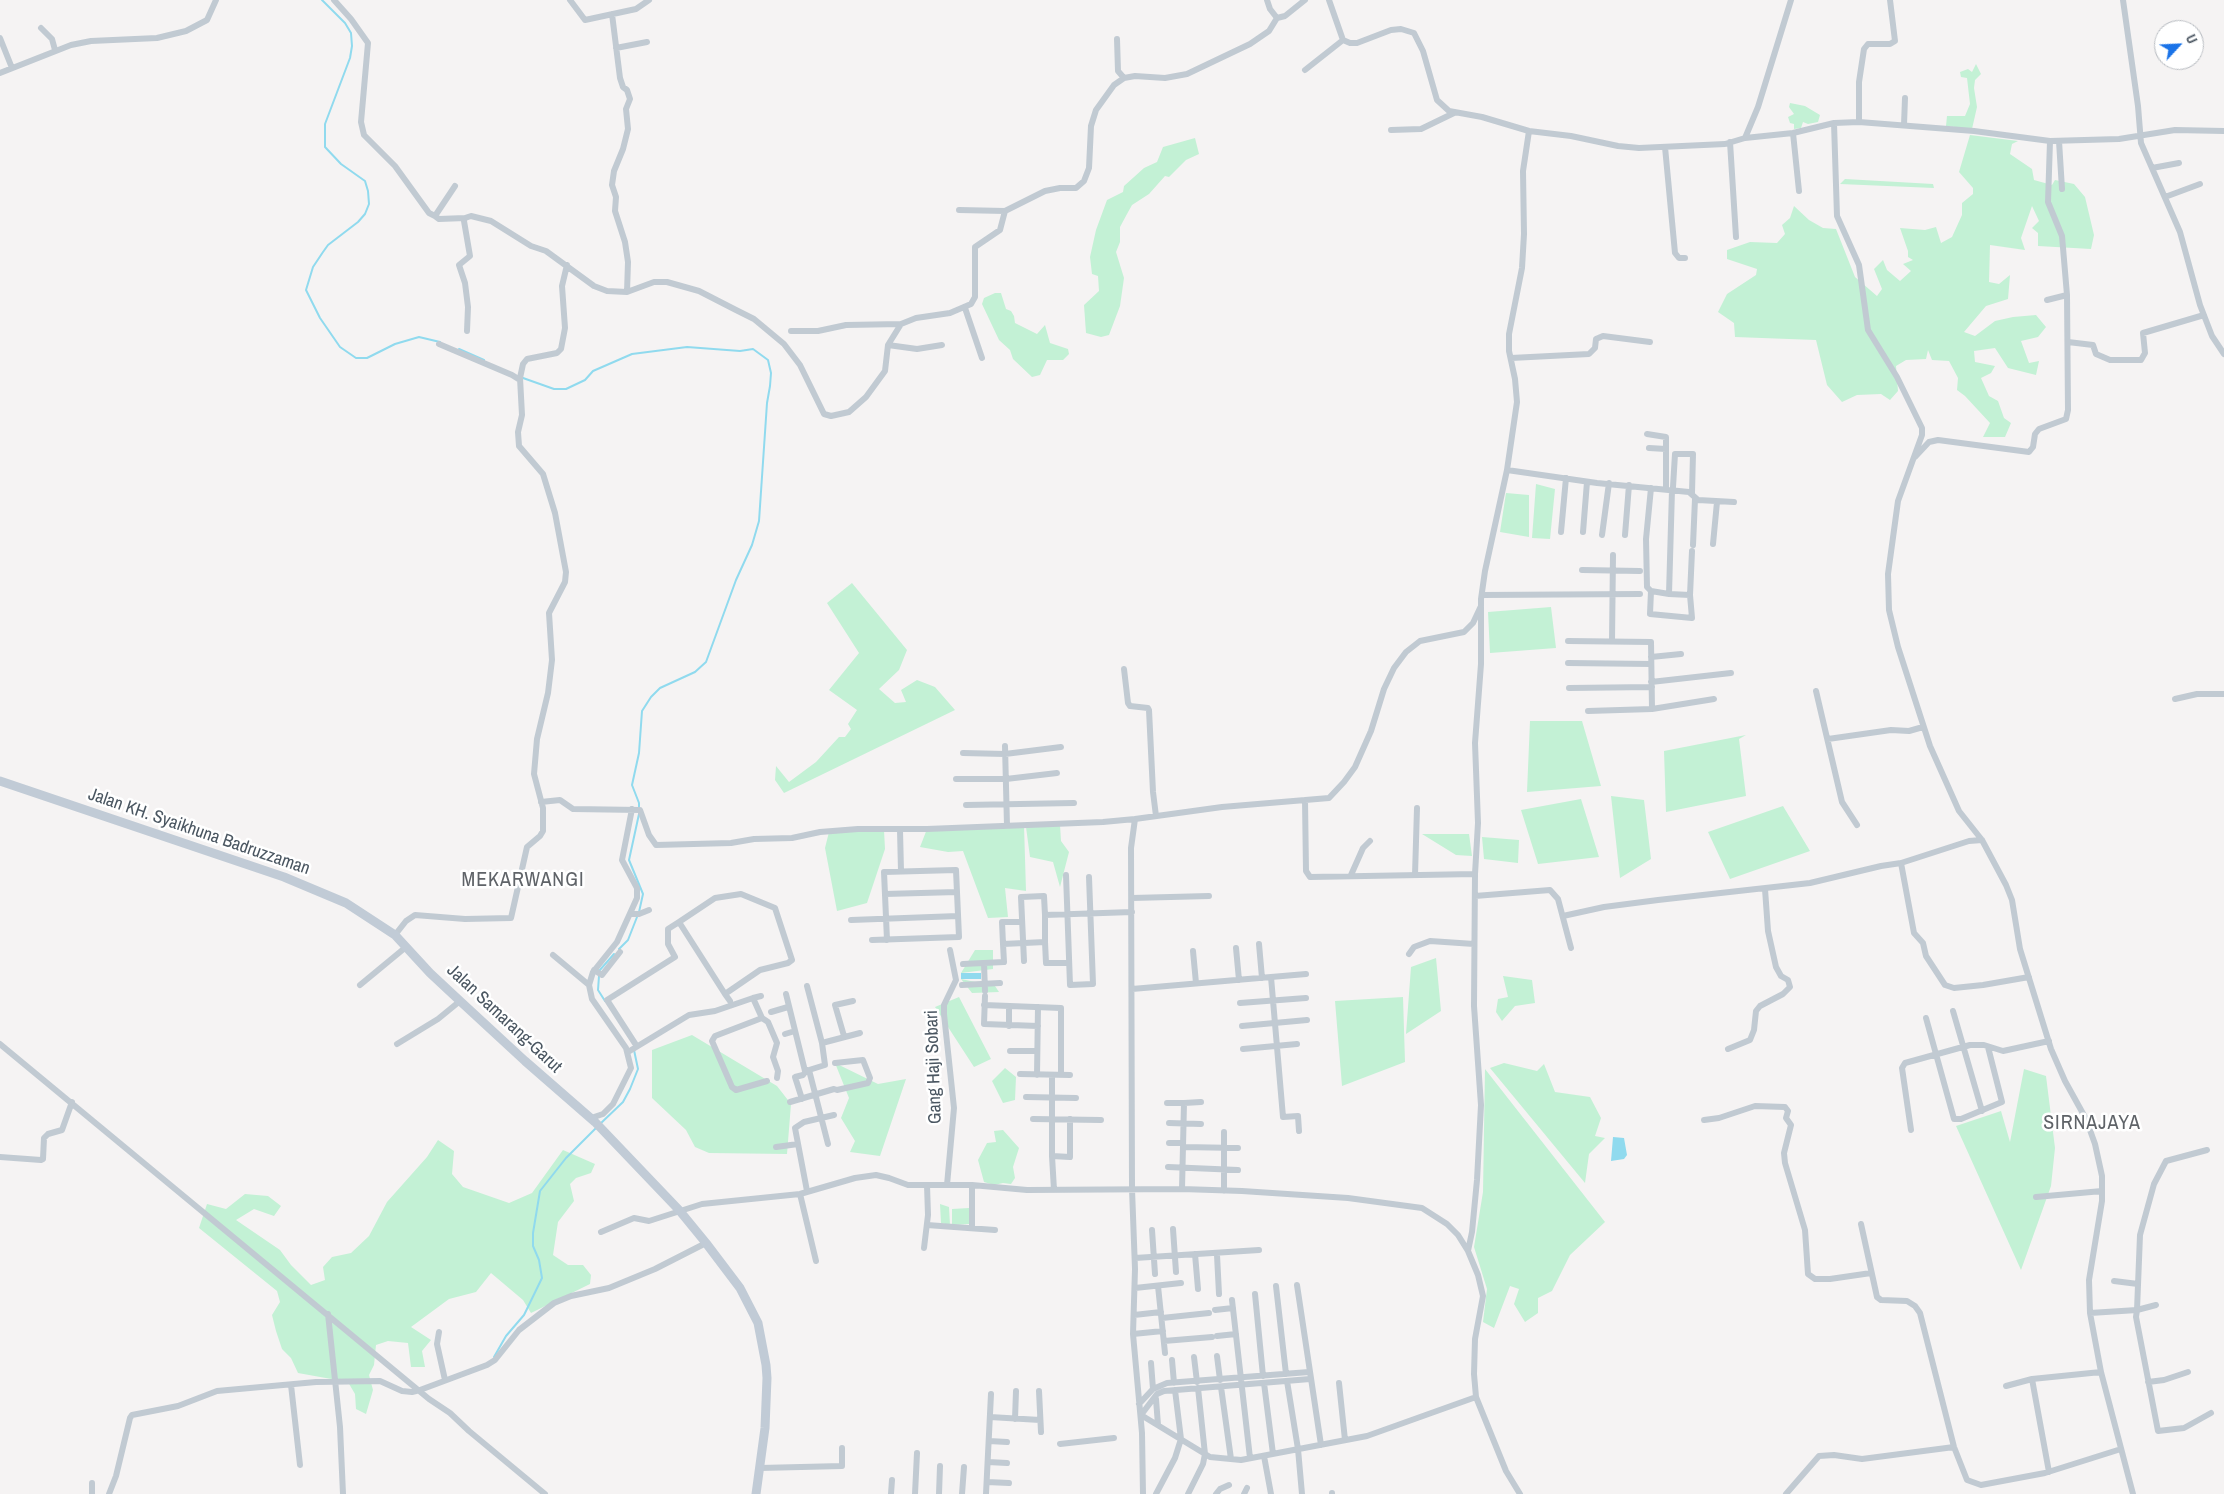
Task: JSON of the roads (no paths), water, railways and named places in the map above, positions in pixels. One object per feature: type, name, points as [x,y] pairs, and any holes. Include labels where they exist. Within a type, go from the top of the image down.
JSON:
[{"type":"main road","name":"Jalan KH. Syaikhuna Badruzzaman","points":[[0,781],[284,877],[346,904],[382,924]]},
{"type":"main road","name":"Jalan Samarang-Garut","points":[[382,924],[525,1061],[593,1120],[679,1210]]},
{"type":"main road","points":[[679,1210],[740,1288],[758,1323],[766,1371],[765,1428],[756,1494]]},
{"type":"street","points":[[0,73],[55,50],[83,43],[151,38],[186,31],[204,22],[209,17],[216,0]]},
{"type":"street","points":[[334,0],[368,42],[361,122],[364,135],[395,166],[429,212],[439,219],[473,216],[490,221],[567,265],[594,286],[607,291],[627,292],[654,282],[667,282],[699,291],[754,320],[784,344],[809,384],[821,410],[824,414],[831,416],[849,412],[876,384],[885,371],[888,345],[901,324]]},
{"type":"street","points":[[570,0],[585,20],[636,9],[650,0]]},
{"type":"street","points":[[1267,0],[1270,9],[1278,18]]},
{"type":"street","points":[[958,210],[1005,211],[1045,192],[1060,188],[1076,188],[1084,181],[1089,168],[1092,126],[1096,110],[1114,86],[1124,78],[1145,76],[1165,78],[1187,74],[1250,44],[1269,31],[1278,18],[1285,16],[1305,0]]},
{"type":"street","points":[[1329,0],[1343,40],[1353,44],[1391,30],[1411,31],[1418,39],[1423,51],[1437,100],[1447,110],[1482,117],[1529,131],[1571,136],[1618,146],[1666,147],[1725,144],[1745,138],[1793,132],[1834,123],[1859,122],[1974,131],[2050,141],[2140,137],[2175,130],[2224,131]]},
{"type":"street","points":[[1745,138],[1763,93],[1791,0]]},
{"type":"street","points":[[1859,122],[1859,82],[1864,49],[1868,44],[1890,44],[1895,41],[1890,0]]},
{"type":"street","points":[[2123,0],[2138,106],[2140,137],[2182,237],[2204,315],[2216,344],[2224,354]]},
{"type":"street","points":[[612,14],[621,84],[627,90],[630,99],[626,109],[628,129],[623,149],[614,171],[612,185],[616,198],[615,211],[625,242],[628,262],[627,292]]},
{"type":"street","points":[[41,28],[52,39],[55,50]]},
{"type":"street","points":[[0,38],[12,68]]},
{"type":"street","points":[[1117,39],[1118,72],[1124,78]]},
{"type":"street","points":[[1305,70],[1343,40]]},
{"type":"street","points":[[616,48],[647,42]]},
{"type":"street","points":[[1904,125],[1906,98]]},
{"type":"street","points":[[1391,130],[1421,129],[1454,112]]},
{"type":"street","points":[[1834,123],[1837,216],[1859,264],[1868,330],[1897,377],[1922,428],[1922,435],[1898,500],[1892,538],[1887,594],[1898,647],[1923,727],[1952,798],[1959,811],[1982,840],[2009,892],[2020,949],[2049,1041],[2059,1068],[2086,1119],[2095,1144],[2102,1176],[2102,1191],[2099,1226],[2089,1280],[2090,1313],[2101,1372],[2133,1494]]},
{"type":"street","points":[[1468,1251],[1472,1232],[1476,1189],[1481,1106],[1474,1006],[1474,944],[1478,823],[1475,743],[1481,664],[1481,606],[1507,470],[1516,402],[1515,379],[1509,342],[1511,314],[1522,268],[1524,171],[1529,131]]},
{"type":"street","points":[[1793,132],[1799,191]]},
{"type":"street","points":[[1914,458],[1929,442],[1938,440],[2026,452],[2031,450],[2035,434],[2039,429],[2062,421],[2067,414],[2068,295],[2062,236],[2048,202],[2050,141]]},
{"type":"street","points":[[2059,141],[2062,189]]},
{"type":"street","points":[[1730,142],[1736,237]]},
{"type":"street","points":[[1666,147],[1675,253],[1678,258],[1684,258]]},
{"type":"street","points":[[2152,168],[2179,163]]},
{"type":"street","points":[[2165,197],[2200,184]]},
{"type":"street","points":[[435,216],[455,186]]},
{"type":"street","points":[[792,331],[818,331],[846,325],[901,324],[916,318],[965,308],[971,304],[975,296],[975,246],[1000,230],[1005,211]]},
{"type":"street","points":[[465,218],[464,226],[470,256],[459,266],[466,283],[467,331]]},
{"type":"street","points":[[395,935],[406,921],[415,915],[465,919],[511,918],[527,847],[540,836],[542,831],[543,814],[534,774],[539,725],[548,693],[552,660],[549,613],[565,582],[566,572],[555,513],[543,474],[519,446],[518,432],[522,415],[520,377],[522,364],[527,358],[556,353],[562,349],[565,328],[562,286],[567,265]]},
{"type":"street","points":[[2047,300],[2068,295]]},
{"type":"street","points":[[965,308],[982,358]]},
{"type":"street","points":[[2068,342],[2093,346],[2096,354],[2110,360],[2141,360],[2145,353],[2144,333],[2204,315]]},
{"type":"street","points":[[1511,358],[1589,354],[1594,348],[1596,339],[1603,336],[1650,342]]},
{"type":"street","points":[[439,344],[520,377]]},
{"type":"street","points":[[888,345],[917,349],[942,345]]},
{"type":"street","points":[[1647,434],[1666,437],[1670,489],[1669,594]]},
{"type":"street","points":[[1649,448],[1666,449]]},
{"type":"street","points":[[1652,591],[1650,614],[1692,618],[1690,595],[1694,496],[1693,454],[1675,454],[1670,489]]},
{"type":"street","points":[[1507,470],[1587,482],[1670,489],[1717,502],[1734,502]]},
{"type":"street","points":[[1561,532],[1566,478]]},
{"type":"street","points":[[1582,532],[1587,482]]},
{"type":"street","points":[[1602,535],[1609,483]]},
{"type":"street","points":[[1625,535],[1629,486]]},
{"type":"street","points":[[1651,488],[1646,539],[1647,587],[1652,591],[1690,595]]},
{"type":"street","points":[[1714,544],[1717,502]]},
{"type":"street","points":[[1612,641],[1613,555]]},
{"type":"street","points":[[1582,570],[1640,570]]},
{"type":"street","points":[[1482,595],[1640,594]]},
{"type":"street","points":[[636,810],[656,845],[732,844],[754,839],[792,838],[820,832],[858,829],[900,830],[1135,819],[1329,798],[1344,782],[1354,767],[1371,731],[1384,688],[1394,668],[1406,652],[1420,641],[1464,632],[1473,623],[1481,606]]},
{"type":"street","points":[[1568,641],[1650,642],[1652,709]]},
{"type":"street","points":[[1568,664],[1651,660],[1681,654]]},
{"type":"street","points":[[1124,669],[1128,703],[1130,706],[1148,708],[1149,710],[1156,816]]},
{"type":"street","points":[[1568,688],[1651,685],[1731,674]]},
{"type":"street","points":[[1816,692],[1842,802],[1856,825]]},
{"type":"street","points":[[2175,699],[2197,694],[2224,694]]},
{"type":"street","points":[[1588,711],[1652,709],[1714,700]]},
{"type":"street","points":[[1828,739],[1891,730],[1909,731],[1923,727]]},
{"type":"street","points":[[1005,746],[1007,826]]},
{"type":"street","points":[[963,753],[1005,754],[1061,747]]},
{"type":"street","points":[[956,780],[1056,773]]},
{"type":"street","points":[[541,802],[560,800],[573,809],[636,810]]},
{"type":"street","points":[[1305,800],[1307,875],[1313,878],[1351,875],[1475,874]]},
{"type":"street","points":[[966,805],[1074,803]]},
{"type":"street","points":[[1415,875],[1416,808]]},
{"type":"street","points":[[589,985],[635,914],[637,888],[622,860],[623,849],[636,810]]},
{"type":"street","points":[[1135,819],[1131,848],[1132,1189],[1135,1258],[1133,1334],[1141,1415],[1143,1494]]},
{"type":"street","points":[[900,830],[901,871]]},
{"type":"street","points":[[1563,916],[1604,907],[1765,889],[1832,879],[1867,869],[1901,863],[1939,850],[1982,840]]},
{"type":"street","points":[[1351,875],[1362,848],[1370,841]]},
{"type":"street","points":[[1901,863],[1914,933],[1923,943],[1926,956],[1945,985],[1954,988],[1983,986],[2029,977]]},
{"type":"street","points":[[872,940],[887,940],[958,937],[956,870],[884,872],[887,940]]},
{"type":"street","points":[[1066,875],[1070,985],[1093,984],[1088,877]]},
{"type":"street","points":[[1728,1049],[1750,1040],[1754,1030],[1756,1011],[1760,1006],[1782,994],[1790,987],[1788,980],[1781,976],[1776,967],[1768,931],[1765,889]]},
{"type":"street","points":[[1475,896],[1550,890],[1558,900],[1571,948]]},
{"type":"street","points":[[885,894],[957,892]]},
{"type":"street","points":[[636,1045],[607,1000],[675,957],[668,944],[668,929],[715,898],[741,894],[775,908],[792,960],[788,964],[760,970],[725,994]]},
{"type":"street","points":[[1024,961],[1021,897],[1044,896],[1046,963],[1069,963]]},
{"type":"street","points":[[1132,898],[1208,896]]},
{"type":"street","points":[[635,914],[649,910]]},
{"type":"street","points":[[1045,914],[1132,912]]},
{"type":"street","points":[[850,920],[958,916]]},
{"type":"street","points":[[679,922],[730,1001]]},
{"type":"street","points":[[963,964],[1004,962],[1002,922],[1022,922]]},
{"type":"street","points":[[1409,954],[1414,947],[1430,941],[1474,944]]},
{"type":"street","points":[[1003,944],[1045,942]]},
{"type":"street","points":[[1259,944],[1262,978]]},
{"type":"street","points":[[360,985],[406,947]]},
{"type":"street","points":[[1236,948],[1239,980]]},
{"type":"street","name":"Gang Haji Sobari","points":[[947,1185],[954,1108],[944,1005],[956,980],[950,950]]},
{"type":"street","points":[[1193,951],[1196,983]]},
{"type":"street","points":[[597,972],[620,952]]},
{"type":"street","points":[[553,955],[589,985],[592,999],[629,1051],[631,1068],[613,1104],[603,1114],[593,1120]]},
{"type":"street","points":[[984,963],[984,1024],[1038,1026]]},
{"type":"street","points":[[1132,989],[1306,974]]},
{"type":"street","points":[[1271,977],[1283,1117],[1298,1116],[1299,1131]]},
{"type":"street","points":[[962,985],[985,990],[1000,983]]},
{"type":"street","points":[[807,986],[822,1043],[831,1064]]},
{"type":"street","points":[[786,994],[788,1007],[822,1118],[828,1144]]},
{"type":"street","points":[[629,1051],[636,1045],[689,1015],[715,1011],[761,996]]},
{"type":"street","points":[[754,998],[762,1018],[768,1022],[777,1044],[773,1057],[778,1071],[777,1078]]},
{"type":"street","points":[[1240,1003],[1306,998]]},
{"type":"street","points":[[397,1044],[438,1019],[460,1000]]},
{"type":"street","points":[[844,1036],[835,1005],[853,1001]]},
{"type":"street","points":[[984,1005],[1061,1008],[1061,1075]]},
{"type":"street","points":[[1009,1006],[1010,1026]]},
{"type":"street","points":[[771,1012],[788,1007]]},
{"type":"street","points":[[1037,1074],[1038,1007]]},
{"type":"street","points":[[1953,1011],[1982,1111]]},
{"type":"street","points":[[762,1018],[715,1036],[712,1041],[732,1087],[736,1090],[766,1081]]},
{"type":"street","points":[[1926,1018],[1954,1119],[1957,1120],[1982,1111],[1999,1103],[2002,1099],[1988,1047]]},
{"type":"street","points":[[1242,1026],[1307,1020]]},
{"type":"street","points":[[785,1034],[795,1030]]},
{"type":"street","points":[[822,1043],[860,1033]]},
{"type":"street","points":[[1911,1130],[1902,1068],[1910,1060],[1978,1044],[2003,1051],[2049,1041]]},
{"type":"street","points":[[0,1044],[450,1413],[545,1494]]},
{"type":"street","points":[[1243,1049],[1297,1044]]},
{"type":"street","points":[[1010,1051],[1038,1051]]},
{"type":"street","points":[[790,1102],[802,1099],[834,1089],[837,1090],[868,1083],[870,1078],[863,1060],[831,1064],[807,1070],[803,1075],[795,1077],[802,1099]]},
{"type":"street","points":[[1020,1074],[1070,1075]]},
{"type":"street","points":[[1052,1075],[1054,1190]]},
{"type":"street","points":[[1026,1097],[1076,1098]]},
{"type":"street","points":[[0,1157],[43,1159],[44,1138],[48,1134],[62,1130],[72,1102]]},
{"type":"street","points":[[1168,1103],[1201,1102]]},
{"type":"street","points":[[1182,1189],[1184,1103]]},
{"type":"street","points":[[1704,1120],[1719,1118],[1755,1106],[1785,1107],[1788,1111],[1786,1118],[1791,1125],[1784,1154],[1785,1164],[1805,1230],[1808,1274],[1815,1279],[1830,1279],[1871,1273]]},
{"type":"street","points":[[816,1261],[795,1128],[804,1122],[834,1115]]},
{"type":"street","points":[[1033,1119],[1100,1120]]},
{"type":"street","points":[[1052,1156],[1070,1156],[1070,1119]]},
{"type":"street","points":[[1169,1123],[1201,1124]]},
{"type":"street","points":[[1224,1132],[1224,1190]]},
{"type":"street","points":[[1169,1143],[1238,1148]]},
{"type":"street","points":[[776,1147],[798,1144]]},
{"type":"street","points":[[2207,1150],[2166,1161],[2154,1184],[2142,1224],[2136,1325],[2159,1432],[2184,1428],[2211,1413]]},
{"type":"street","points":[[1168,1167],[1238,1170]]},
{"type":"street","points":[[600,1232],[634,1218],[649,1221],[702,1204],[804,1192],[855,1178],[876,1175],[908,1185],[972,1185],[1026,1190],[1224,1190],[1348,1198],[1422,1208],[1447,1224],[1458,1235],[1468,1251],[1478,1275],[1483,1296],[1475,1339],[1474,1374],[1476,1397],[1506,1471],[1520,1494]]},
{"type":"street","points":[[924,1248],[927,1225],[927,1185]]},
{"type":"street","points":[[972,1185],[972,1228]]},
{"type":"street","points":[[2036,1197],[2102,1191]]},
{"type":"street","points":[[1861,1224],[1878,1299],[1907,1301],[1915,1306],[1920,1313],[1954,1447],[1963,1474],[1967,1480],[1981,1485],[2049,1472],[2121,1449]]},
{"type":"street","points":[[927,1225],[995,1230]]},
{"type":"street","points":[[1173,1229],[1176,1272]]},
{"type":"street","points":[[1152,1230],[1154,1274]]},
{"type":"street","points":[[109,1494],[116,1476],[132,1416],[178,1406],[217,1391],[335,1382],[380,1381],[402,1391],[412,1392],[420,1390],[477,1370],[495,1360],[519,1330],[554,1303],[571,1296],[609,1288],[655,1269],[706,1243]]},
{"type":"street","points":[[1135,1258],[1259,1250]]},
{"type":"street","points":[[1195,1254],[1198,1289]]},
{"type":"street","points":[[1217,1254],[1220,1294]]},
{"type":"street","points":[[2114,1281],[2138,1284]]},
{"type":"street","points":[[1135,1288],[1181,1284]]},
{"type":"street","points":[[1297,1285],[1309,1376],[1321,1445]]},
{"type":"street","points":[[1158,1286],[1165,1353]]},
{"type":"street","points":[[1276,1286],[1286,1378],[1298,1449],[1302,1494]]},
{"type":"street","points":[[1255,1294],[1273,1454]]},
{"type":"street","points":[[1232,1300],[1250,1458]]},
{"type":"street","points":[[2090,1313],[2136,1310],[2156,1306]]},
{"type":"street","points":[[1134,1315],[1212,1312],[1233,1308]]},
{"type":"street","points":[[328,1314],[343,1494]]},
{"type":"street","points":[[1133,1334],[1163,1331]]},
{"type":"street","points":[[439,1332],[437,1344],[445,1380]]},
{"type":"street","points":[[1164,1341],[1236,1334]]},
{"type":"street","points":[[1217,1356],[1231,1459]]},
{"type":"street","points":[[1188,1494],[1204,1464],[1205,1454],[1194,1357]]},
{"type":"street","points":[[1156,1494],[1175,1458],[1181,1439],[1172,1360]]},
{"type":"street","points":[[1151,1363],[1153,1389]]},
{"type":"street","points":[[2006,1386],[2032,1379],[2101,1372]]},
{"type":"street","points":[[2148,1382],[2164,1380],[2188,1372]]},
{"type":"street","points":[[1141,1415],[1157,1394],[1175,1387],[1309,1376]]},
{"type":"street","points":[[2032,1379],[2049,1472]]},
{"type":"street","points":[[1139,1404],[1153,1389],[1168,1383],[1175,1387]]},
{"type":"street","points":[[1339,1383],[1345,1440]]},
{"type":"street","points":[[291,1385],[300,1465]]},
{"type":"street","points":[[1015,1419],[1016,1391]]},
{"type":"street","points":[[1039,1391],[1041,1432]]},
{"type":"street","points":[[986,1494],[991,1394]]},
{"type":"street","points":[[1141,1415],[1205,1454],[1231,1459],[1250,1458],[1367,1436],[1476,1397]]},
{"type":"street","points":[[1156,1399],[1158,1425]]},
{"type":"street","points":[[990,1417],[1040,1420]]},
{"type":"street","points":[[1060,1444],[1114,1438]]},
{"type":"street","points":[[989,1441],[1007,1442]]},
{"type":"street","points":[[1786,1494],[1819,1456],[1834,1455],[1862,1458],[1954,1447]]},
{"type":"street","points":[[760,1468],[842,1466],[842,1448]]},
{"type":"street","points":[[915,1494],[917,1453]]},
{"type":"street","points":[[1264,1456],[1271,1494]]},
{"type":"street","points":[[988,1462],[1007,1463]]},
{"type":"street","points":[[939,1494],[940,1466]]},
{"type":"street","points":[[962,1494],[964,1467]]},
{"type":"street","points":[[892,1480],[892,1494]]},
{"type":"street","points":[[987,1482],[1008,1483]]},
{"type":"street","points":[[92,1483],[92,1494]]},
{"type":"street","points":[[1216,1494],[1220,1489],[1229,1485]]},
{"type":"water","points":[[961,973],[981,973],[981,979],[961,979]]},
{"type":"water","points":[[1613,1137],[1624,1138],[1627,1155],[1624,1159],[1611,1161]]},
{"type":"waterway","points":[[322,0],[345,23],[351,33],[352,46],[350,58],[325,124],[325,147],[341,164],[365,181],[369,204],[365,214],[358,222],[328,245],[313,267],[306,290],[320,318],[340,347],[356,358],[367,358],[395,344],[419,337],[440,342]]},
{"type":"waterway","points":[[523,378],[554,389],[566,389],[585,380],[593,371],[632,354],[687,347],[740,351],[753,349],[768,360],[771,373],[767,403],[759,521],[752,545],[736,580],[706,662],[695,672],[660,688],[651,697],[642,711],[639,753],[632,785],[639,803],[639,809]]},
{"type":"waterway","points":[[459,349],[484,360]]},
{"type":"waterway","points":[[639,814],[629,860],[643,894],[639,912]]},
{"type":"waterway","points":[[619,949],[628,940],[637,917]]},
{"type":"waterway","points":[[599,971],[614,954]]},
{"type":"waterway","points":[[599,976],[598,990],[605,1001]]},
{"type":"waterway","points":[[600,1124],[623,1102],[630,1089],[638,1069],[634,1050]]},
{"type":"waterway","points":[[494,1357],[506,1336],[524,1315],[542,1278],[539,1260],[533,1246],[533,1233],[540,1191],[566,1158],[597,1127]]},
{"type":"district","name":"MEKARWANGI","points":[[523,881]]},
{"type":"district","name":"SIRNAJAYA","points":[[2092,1124]]}]
